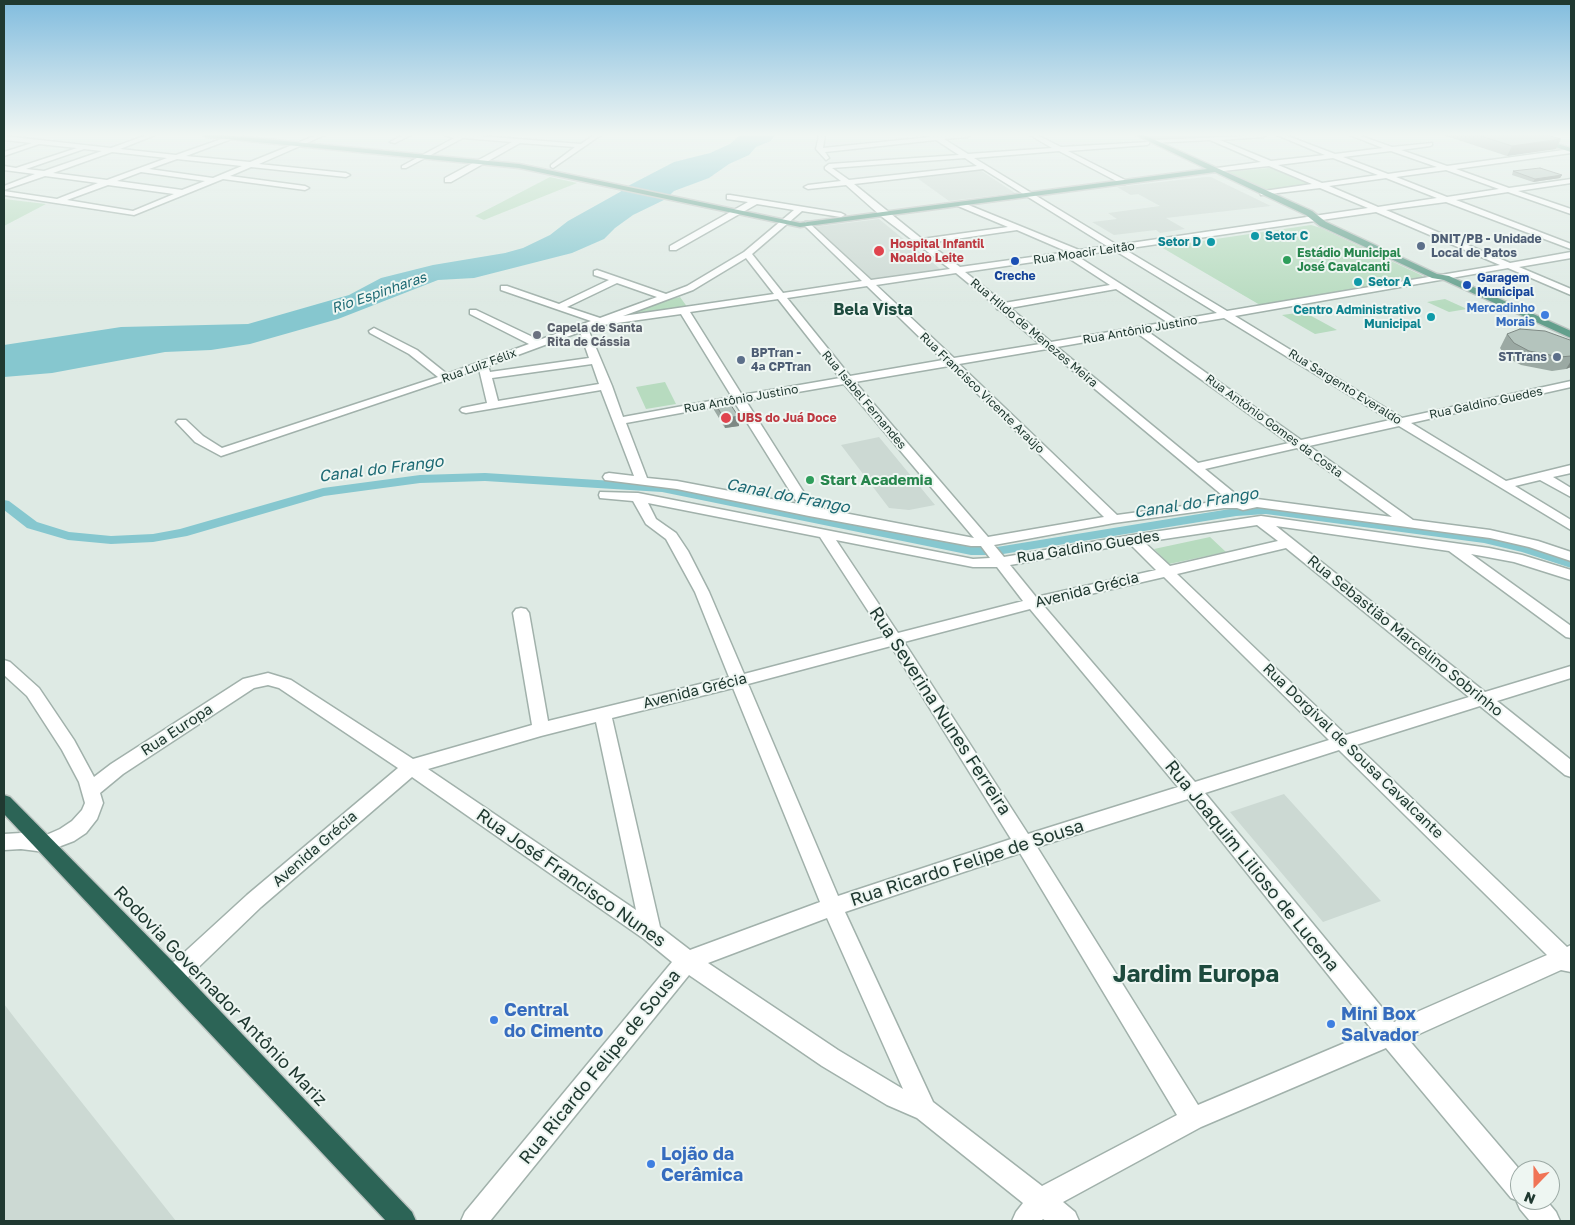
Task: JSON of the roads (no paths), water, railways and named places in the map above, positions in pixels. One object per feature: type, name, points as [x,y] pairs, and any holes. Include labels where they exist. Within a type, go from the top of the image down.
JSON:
[{"type":"highway","name":"Rodovia Governador Antônio Mariz","points":[[4,802],[173,977],[403,1221]]},
{"type":"main road","points":[[641,192],[784,223],[808,224],[882,212],[1030,193]]},
{"type":"main road","points":[[784,223],[841,215],[961,204],[1037,192]]},
{"type":"main road","points":[[1254,192],[1302,215],[1317,219]]},
{"type":"main road","points":[[1264,193],[1309,213],[1323,224],[1435,276],[1446,278],[1571,335]]},
{"type":"street","points":[[56,202],[82,192]]},
{"type":"street","points":[[180,192],[186,193]]},
{"type":"street","name":"Rua Hildo de Menezes Meira","points":[[859,192],[959,271],[1238,503]]},
{"type":"street","points":[[1264,193],[1270,192]]},
{"type":"street","points":[[1336,192],[1571,292]]},
{"type":"street","points":[[1429,192],[1571,247]]},
{"type":"street","name":"Rua Moacir Leitão","points":[[598,322],[1495,192]]},
{"type":"street","points":[[1516,192],[1571,212]]},
{"type":"street","points":[[4,193],[130,213],[143,210],[186,193]]},
{"type":"street","name":"Rua Sargento Everaldo","points":[[1030,193],[1571,526]]},
{"type":"street","points":[[730,197],[841,215]]},
{"type":"street","points":[[790,206],[796,200]]},
{"type":"street","points":[[673,248],[756,201]]},
{"type":"street","points":[[961,204],[1080,253]]},
{"type":"street","name":"Rua Luiz Félix","points":[[182,422],[199,439],[221,452],[267,439],[446,378],[484,371],[538,344],[696,285],[747,254],[801,208]]},
{"type":"street","name":"Rua Francisco Vicente Araújo","points":[[808,224],[1114,519]]},
{"type":"street","points":[[920,242],[1017,228]]},
{"type":"street","name":"Rua Isabel Fernandes","points":[[747,254],[847,380],[985,542]]},
{"type":"street","points":[[1070,255],[1174,323]]},
{"type":"street","name":"Rua Antônio Justino","points":[[620,421],[738,398],[951,363],[1571,255]]},
{"type":"street","points":[[597,273],[666,297]]},
{"type":"street","points":[[559,306],[618,279]]},
{"type":"street","points":[[1000,306],[1118,286]]},
{"type":"street","points":[[504,288],[559,306],[598,322]]},
{"type":"street","points":[[684,311],[809,512]]},
{"type":"street","points":[[473,312],[538,344]]},
{"type":"street","points":[[583,328],[620,421],[651,521],[670,536],[681,551],[702,592],[832,907],[925,1110]]},
{"type":"street","name":"Rua António Gomes da Costa","points":[[1138,329],[1409,523]]},
{"type":"street","points":[[374,331],[413,352],[446,378]]},
{"type":"street","points":[[493,405],[484,371],[596,360]]},
{"type":"street","name":"Rua Galdino Guedes","points":[[1196,467],[1571,384]]},
{"type":"street","points":[[466,410],[606,386]]},
{"type":"street","points":[[1505,485],[1571,469]]},
{"type":"street","name":"Rua Galdino Guedes","points":[[610,477],[640,489],[825,534],[956,561],[984,564],[1260,520],[1453,547],[1517,558],[1571,575]]},
{"type":"street","points":[[1544,477],[1571,493]]},
{"type":"street","name":"Rua Galdino Guedes","points":[[605,495],[677,485],[946,538],[985,542],[1114,519],[1238,503],[1284,506],[1511,538],[1571,557]]},
{"type":"street","name":"Rua Sebastião Marcelino Sobrinho","points":[[1238,503],[1571,770]]},
{"type":"street","name":"Rua Severina Nunes Ferreira","points":[[825,534],[895,640],[1024,844],[1193,1119]]},
{"type":"street","name":"Rua Dorgival de Sousa Cavalcante","points":[[1133,539],[1569,959]]},
{"type":"street","name":"Rua Joaquim Lilioso de Lucena","points":[[985,542],[1033,603],[1192,791],[1390,1035],[1510,1177]]},
{"type":"street","name":"Avenida Grécia","points":[[173,977],[254,902],[411,767],[541,728],[738,681],[1033,603],[1289,543]]},
{"type":"street","points":[[1453,547],[1571,634]]},
{"type":"street","points":[[521,613],[541,728]]},
{"type":"street","points":[[4,666],[33,692],[68,745],[88,782],[94,803],[90,814],[79,827],[67,835],[45,844],[21,841],[4,842]]},
{"type":"street","name":"Rua Ricardo Felipe de Sousa","points":[[474,1221],[686,960],[832,907],[1024,844],[1571,672]]},
{"type":"street","name":"Rua Europa","points":[[91,790],[117,769],[249,683],[268,679]]},
{"type":"street","name":"Rua José Francisco Nunes","points":[[268,679],[285,684],[411,767],[651,932],[686,960],[830,1058],[895,1097],[925,1110],[1066,1221]]},
{"type":"street","points":[[603,714],[651,932]]},
{"type":"street","points":[[1025,1221],[1041,1200],[1193,1119],[1569,959]]},
{"type":"street","points":[[1538,1210],[1547,1221]]},
{"type":"water","name":"Rio Espinharas","points":[[620,192],[673,192],[666,199],[633,215],[604,239],[572,253],[474,278],[438,280],[338,319],[250,344],[211,350],[165,352],[52,373],[4,377],[4,345],[121,327],[248,324],[349,295],[381,278],[433,265],[505,253],[523,248],[550,235],[568,221]]},
{"type":"waterway","name":"Canal do Frango","points":[[4,504],[32,525],[68,536],[111,540],[153,538],[182,533],[323,492],[420,479],[485,477],[662,488],[971,551],[997,551],[1236,512],[1266,510],[1484,539],[1526,548],[1571,564]]},
{"type":"place","name":"Setor C","points":[[1255,236]]},
{"type":"place","name":"Setor D","points":[[1211,242]]},
{"type":"place","name":"DNIT/PB - Unidade Local de Patos","points":[[1421,246]]},
{"type":"place","name":"Hospital Infantil Noaldo Leite","points":[[879,251]]},
{"type":"place","name":"Estádio Municipal José Cavalcanti","points":[[1287,260]]},
{"type":"place","name":"Creche","points":[[1015,261]]},
{"type":"place","name":"Setor A","points":[[1358,282]]},
{"type":"place","name":"Garagem Municipal","points":[[1467,285]]},
{"type":"place","name":"Mercadinho Morais","points":[[1545,315]]},
{"type":"place","name":"Centro Administrativo Municipal","points":[[1431,317]]},
{"type":"place","name":"Capela de Santa Rita de Cássia","points":[[537,335]]},
{"type":"place","name":"STTrans","points":[[1557,357]]},
{"type":"place","name":"BPTran - 4ª CPTran","points":[[741,360]]},
{"type":"place","name":"UBS do Juá Doce","points":[[726,418]]},
{"type":"place","name":"Start Academia","points":[[810,480]]},
{"type":"place","name":"Central do Cimento","points":[[494,1020]]},
{"type":"place","name":"Mini Box Salvador","points":[[1331,1024]]},
{"type":"place","name":"Lojão da Cerâmica","points":[[651,1164]]},
{"type":"district","name":"Bela Vista","points":[[873,310]]},
{"type":"district","name":"Jardim Europa","points":[[1196,974]]}]
